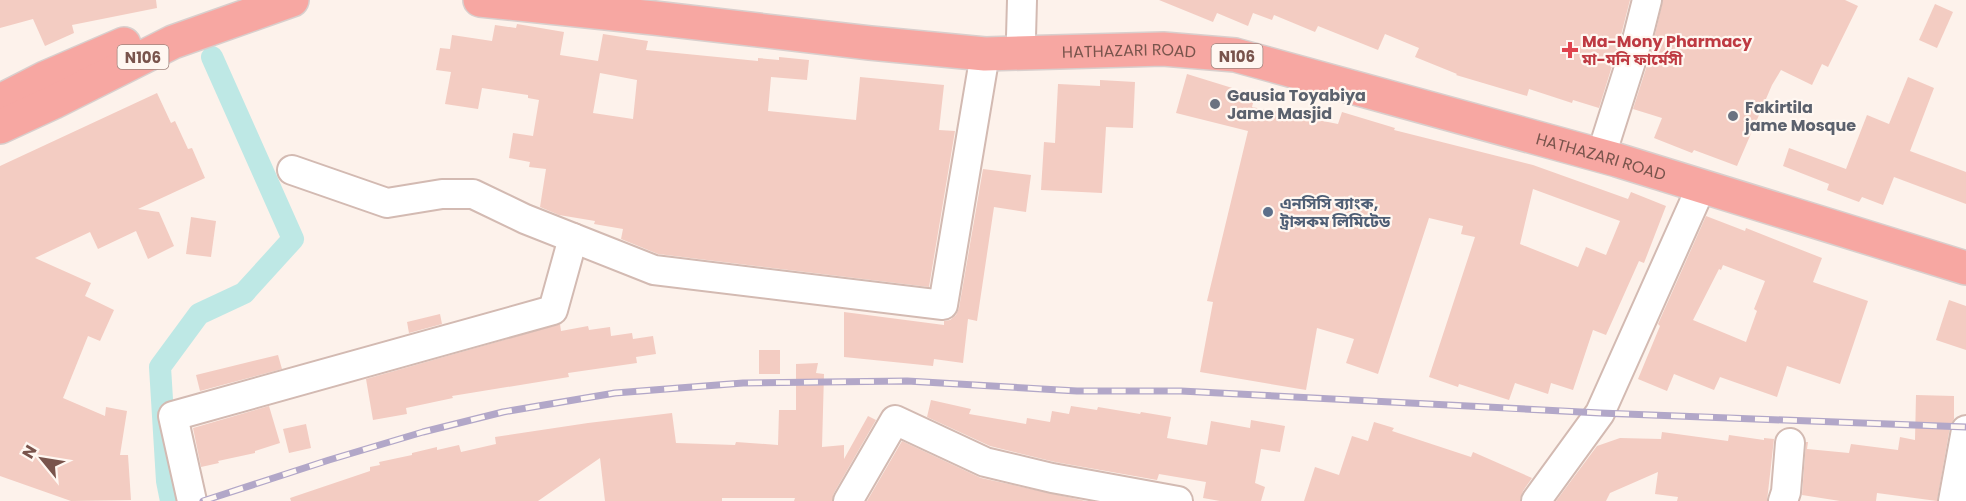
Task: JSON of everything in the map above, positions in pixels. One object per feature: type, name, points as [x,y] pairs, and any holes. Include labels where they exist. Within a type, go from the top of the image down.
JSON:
[{"type":"highway","name":"N106","points":[[0,101],[45,78],[224,0]]},
{"type":"highway","name":"N106","points":[[0,127],[173,42],[292,0]]},
{"type":"highway","name":"HATHAZARI ROAD","points":[[480,0],[986,54],[1163,49],[1235,55],[1617,160],[1966,268]]},
{"type":"highway","name":"HATHAZARI ROAD","points":[[676,0],[990,36],[1068,38],[1180,31],[1259,42],[1966,245]]},
{"type":"street","points":[[1021,37],[1022,0]]},
{"type":"street","points":[[1606,140],[1634,52],[1647,0]]},
{"type":"street","points":[[292,170],[387,203],[442,194],[473,194],[525,219],[654,270],[943,305],[986,54]]},
{"type":"street","points":[[1536,501],[1600,414],[1702,185]]},
{"type":"street","points":[[192,501],[173,416],[553,310],[573,238]]},
{"type":"street","points":[[848,501],[895,420],[985,462],[1052,478],[1178,501]]},
{"type":"street","points":[[1953,501],[1966,430]]},
{"type":"street","points":[[1783,501],[1786,492],[1790,443]]},
{"type":"building","points":[[0,0],[156,0],[157,8],[72,25],[74,33],[45,46],[33,19],[0,28]]},
{"type":"building","points":[[1159,0],[1630,0],[1599,108],[1573,100],[1572,103],[1529,89],[1527,96],[1456,75],[1415,57],[1419,48],[1385,34],[1378,50],[1318,26],[1315,32],[1274,15],[1272,20],[1253,13],[1248,26],[1217,13],[1213,22]]},
{"type":"building","points":[[1663,0],[1845,0],[1858,6],[1828,67],[1822,64],[1812,85],[1781,70],[1772,85],[1737,166],[1694,150],[1692,153],[1654,138],[1662,118],[1633,109],[1650,56]]},
{"type":"building","points":[[1935,4],[1953,12],[1937,48],[1919,40]]},
{"type":"building","points":[[517,24],[564,32],[560,55],[598,61],[603,34],[648,41],[646,50],[758,61],[758,58],[779,60],[779,57],[809,60],[807,80],[771,77],[768,111],[856,120],[860,77],[944,85],[939,130],[955,131],[929,287],[658,254],[621,239],[623,229],[594,224],[595,221],[559,215],[540,207],[546,169],[529,167],[530,162],[509,158],[513,133],[533,136],[539,100],[528,98],[528,95],[482,88],[478,109],[445,104],[451,72],[436,70],[440,48],[450,49],[452,35],[492,41],[495,25],[516,28]],"holes":[[[600,73],[637,80],[633,119],[593,113]]]},
{"type":"building","points":[[1187,74],[1255,95],[1252,107],[1338,124],[1342,112],[1395,128],[1394,130],[1533,165],[1628,199],[1631,192],[1666,206],[1644,263],[1639,261],[1606,335],[1593,330],[1573,390],[1551,383],[1548,394],[1515,383],[1509,400],[1429,377],[1475,237],[1461,234],[1463,226],[1429,218],[1378,374],[1346,363],[1354,339],[1317,328],[1306,390],[1200,372],[1213,302],[1207,301],[1248,131],[1176,113]],"holes":[[[1533,189],[1620,221],[1606,255],[1586,247],[1578,267],[1520,244]]]},
{"type":"building","points":[[1908,77],[1934,88],[1910,151],[1966,172],[1966,204],[1894,177],[1883,205],[1862,197],[1859,202],[1827,190],[1829,184],[1783,166],[1789,148],[1846,169],[1867,115],[1889,124]]},
{"type":"building","points":[[1100,80],[1135,82],[1133,128],[1106,127],[1102,193],[1041,190],[1044,142],[1055,143],[1058,84],[1100,86]]},
{"type":"building","points":[[157,93],[171,123],[175,121],[188,149],[192,148],[205,178],[138,209],[159,212],[174,246],[148,259],[136,231],[98,249],[90,232],[35,258],[91,283],[85,296],[114,310],[100,341],[88,336],[63,398],[105,416],[106,407],[127,411],[120,455],[128,455],[131,500],[71,501],[0,476],[0,166]]},
{"type":"building","points":[[983,169],[1031,175],[1026,212],[994,207],[977,321],[968,319],[963,363],[934,359],[933,366],[844,357],[844,312],[944,325],[944,321],[956,315]]},
{"type":"building","points":[[1706,216],[1745,231],[1746,228],[1822,258],[1813,282],[1868,301],[1840,384],[1787,366],[1777,397],[1720,377],[1714,390],[1674,374],[1667,391],[1638,379],[1660,326],[1658,324]],"holes":[[[1723,265],[1765,281],[1754,309],[1757,311],[1746,342],[1693,320]]]},
{"type":"building","points":[[191,217],[216,221],[211,257],[186,254]]},
{"type":"building","points":[[1949,300],[1966,306],[1966,350],[1936,340]]},
{"type":"building","points":[[440,314],[442,324],[409,333],[407,322]]},
{"type":"building","points":[[560,324],[561,331],[588,326],[589,330],[610,327],[611,336],[632,333],[633,339],[653,336],[656,354],[636,357],[637,363],[568,373],[569,377],[452,396],[453,398],[406,408],[407,414],[373,420],[366,379]]},
{"type":"building","points":[[759,350],[780,350],[780,374],[759,374]]},
{"type":"building","points":[[278,355],[282,369],[200,391],[196,375]]},
{"type":"building","points":[[818,363],[816,373],[824,374],[822,447],[844,445],[844,459],[868,416],[876,420],[834,493],[832,501],[794,501],[795,498],[722,498],[722,501],[605,501],[600,458],[538,501],[291,501],[290,498],[370,471],[370,467],[380,465],[379,462],[437,447],[437,450],[459,445],[461,452],[496,444],[495,437],[672,413],[676,443],[735,445],[736,442],[778,445],[779,410],[796,410],[796,364]]},
{"type":"building","points":[[1916,395],[1954,396],[1954,419],[1950,427],[1937,501],[1877,493],[1876,501],[1840,501],[1802,495],[1806,442],[1808,442],[1807,449],[1849,453],[1851,444],[1898,450],[1900,437],[1915,440]]},
{"type":"building","points":[[931,400],[971,409],[969,414],[1026,424],[1027,418],[1050,422],[1052,411],[1069,414],[1071,406],[1097,410],[1098,407],[1140,414],[1141,412],[1171,417],[1167,438],[1207,445],[1211,421],[1250,428],[1251,420],[1285,426],[1280,452],[1261,449],[1255,483],[1265,487],[1261,501],[1220,501],[1203,498],[1206,482],[1159,474],[1157,480],[1055,462],[990,446],[927,417]]},
{"type":"building","points":[[269,406],[280,443],[255,451],[255,453],[201,467],[193,428]]},
{"type":"building","points":[[1374,422],[1394,428],[1392,431],[1471,457],[1473,452],[1532,478],[1523,491],[1520,501],[1304,501],[1315,467],[1339,475],[1352,436],[1368,441]]},
{"type":"building","points":[[306,424],[311,448],[289,453],[283,429]]},
{"type":"building","points":[[1662,432],[1728,441],[1729,435],[1764,440],[1764,438],[1774,439],[1767,501],[1677,501],[1678,497],[1655,494],[1658,472],[1610,493],[1606,501],[1556,501],[1597,446],[1620,438],[1661,439]]},
{"type":"building","points":[[902,441],[981,478],[1086,501],[867,501]]},
{"type":"waterway","points":[[171,501],[167,481],[160,367],[199,314],[244,293],[293,239],[212,57]]},
{"type":"railway","points":[[203,501],[423,432],[503,412],[615,393],[743,383],[907,381],[1077,391],[1181,391],[1600,413],[1966,427]]},
{"type":"place","name":"Ma-Mony Pharmacy মা-মনি ফার্মেসী","points":[[1570,50]]},
{"type":"place","name":"Gausia Toyabiya Jame Masjid","points":[[1215,104]]},
{"type":"place","name":"Fakirtila jame Mosque","points":[[1733,116]]},
{"type":"place","name":"এনসিসি ব্যাংক, ট্রান্সকম লিমিটেড","points":[[1268,212]]}]
